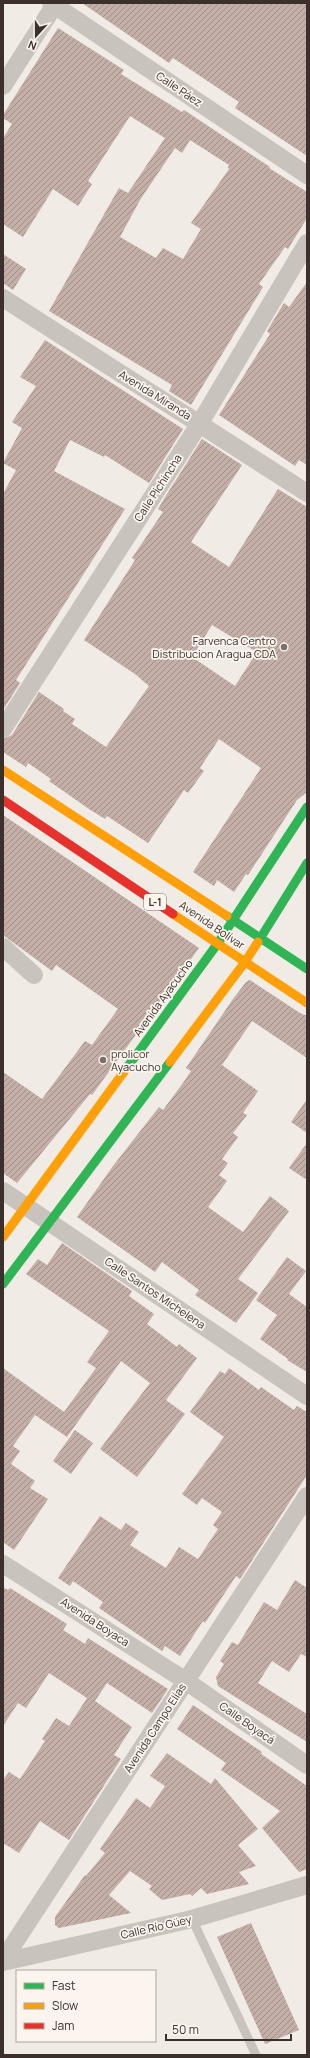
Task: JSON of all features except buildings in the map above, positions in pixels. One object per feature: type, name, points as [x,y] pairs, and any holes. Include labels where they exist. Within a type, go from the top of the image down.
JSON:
[{"type":"street","points":[[3,86],[54,4]]},
{"type":"street","name":"Calle Páez","points":[[54,4],[307,175]]},
{"type":"street","name":"Calle Pichincha","points":[[3,729],[200,423],[307,243]]},
{"type":"street","name":"Avenida Miranda","points":[[3,298],[307,492]]},
{"type":"street","name":"Avenida Bolívar","points":[[3,770],[307,969]]},
{"type":"street","name":"Avenida Bolívar","points":[[3,800],[307,1003]]},
{"type":"street","name":"Avenida Ayacucho","points":[[3,1237],[218,943],[307,806]]},
{"type":"street","points":[[3,1284],[245,962],[307,863]]},
{"type":"street","points":[[3,947],[34,975]]},
{"type":"street","name":"Calle Santos Michelena","points":[[3,1191],[307,1396]]},
{"type":"street","name":"Avenida Campo Elías","points":[[3,1961],[307,1496]]},
{"type":"street","name":"Avenida Boyaca","points":[[3,1564],[186,1681]]},
{"type":"street","name":"Calle Boyacá","points":[[186,1681],[307,1765]]},
{"type":"street","name":"Calle Río Güey","points":[[3,1961],[192,1919],[307,1885]]},
{"type":"lane","points":[[192,1919],[256,2055]]},
{"type":"traffic: fast","points":[[126,1069],[218,943],[307,807]]},
{"type":"traffic: fast","points":[[258,942],[307,863]]},
{"type":"traffic: fast","points":[[227,916],[307,969]]},
{"type":"traffic: fast","points":[[3,1284],[170,1062]]},
{"type":"traffic: slow","points":[[3,770],[227,916]]},
{"type":"traffic: slow","points":[[173,914],[307,1003]]},
{"type":"traffic: slow","points":[[170,1062],[245,962],[258,942]]},
{"type":"traffic: slow","points":[[3,1237],[126,1069]]},
{"type":"traffic: jam","points":[[3,800],[173,914]]},
{"type":"place","name":"Farvenca Centro Distribucion Aragua CDA","points":[[284,647]]},
{"type":"place","name":"prolicor Ayacucho","points":[[103,1060]]}]
